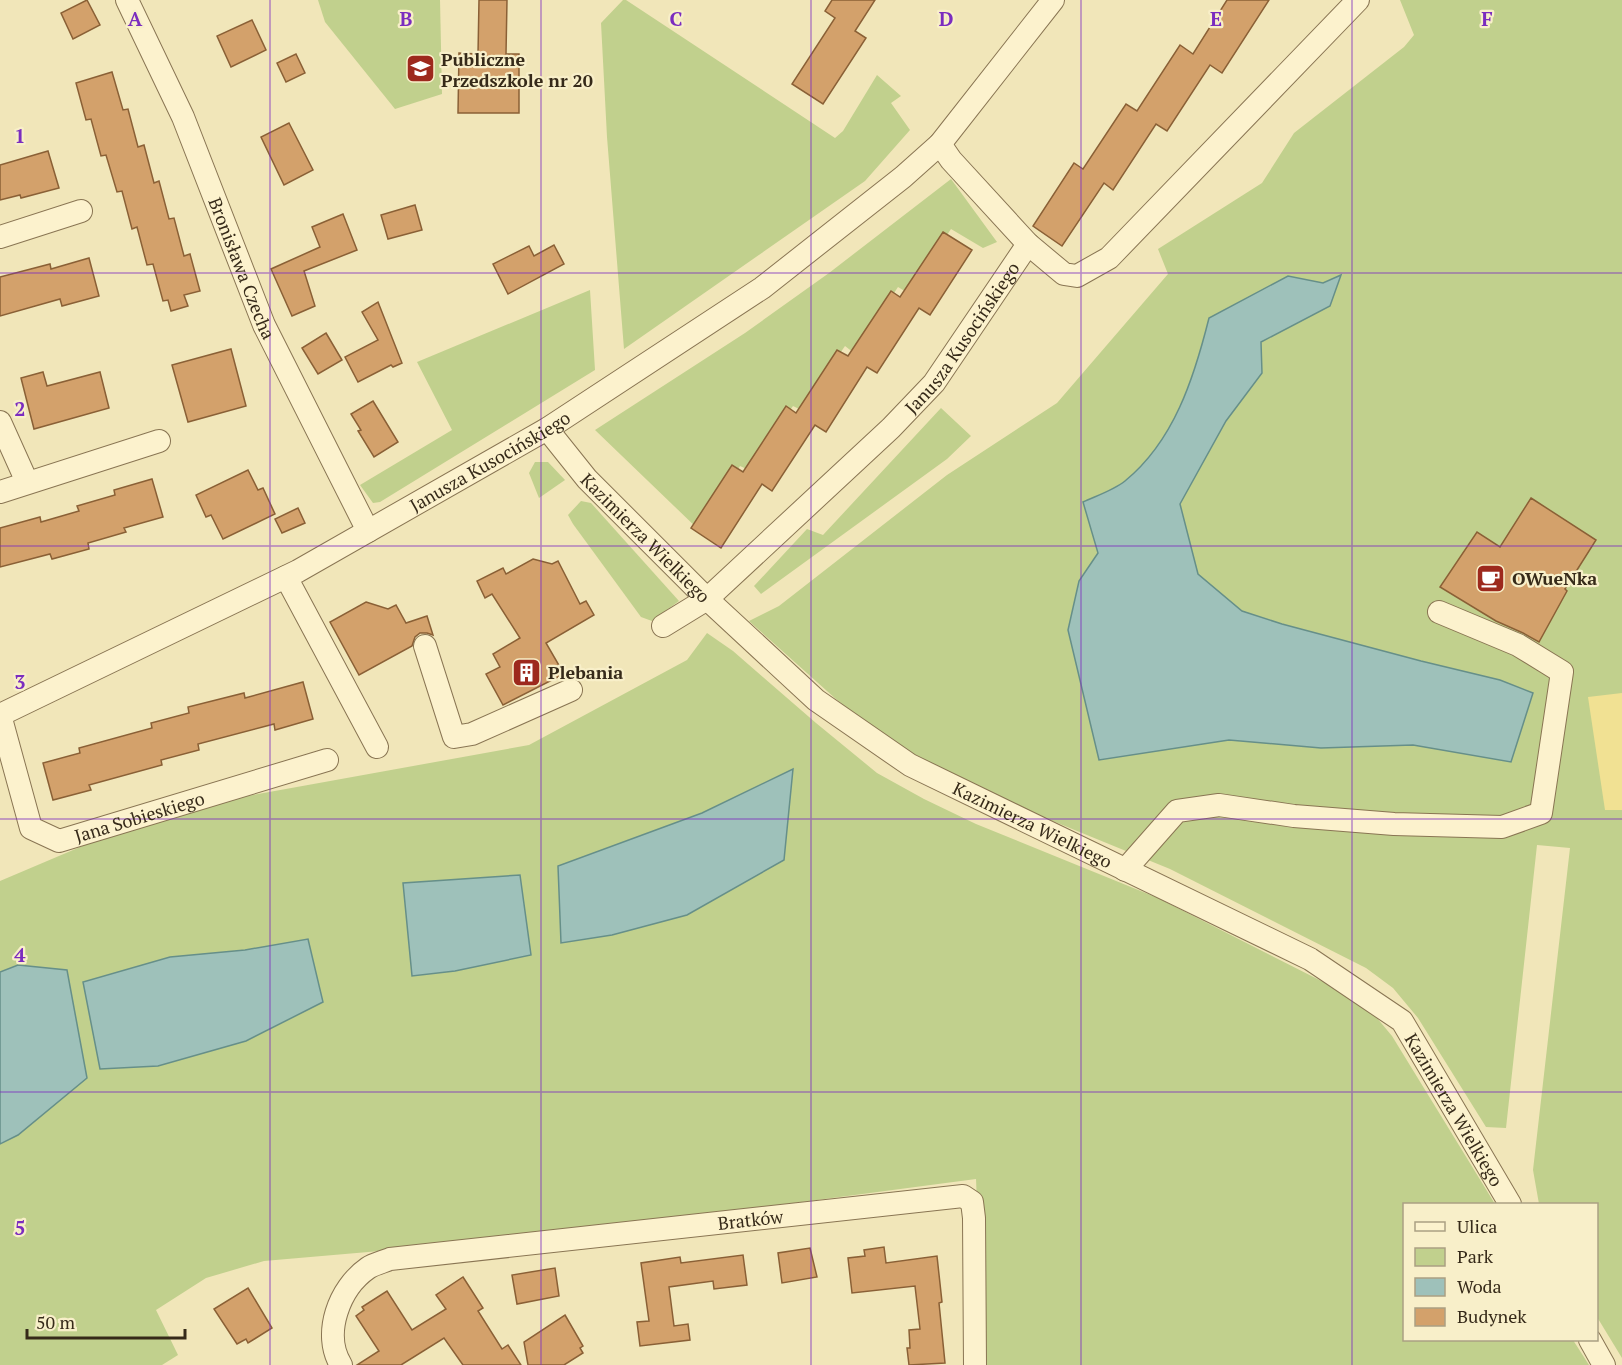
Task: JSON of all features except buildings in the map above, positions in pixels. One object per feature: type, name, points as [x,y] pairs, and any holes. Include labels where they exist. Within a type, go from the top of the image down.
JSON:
[{"type":"street","name":"Bronisława Czecha","points":[[127,0],[183,117],[264,325],[368,531]]},
{"type":"street","name":"Janusza Kusocińskiego","points":[[0,715],[286,576],[368,531],[547,429],[762,288],[903,177],[940,144],[1053,0]]},
{"type":"street","name":"Janusza Kusocińskiego","points":[[940,144],[951,160],[1028,244],[1064,274],[1077,276],[1109,258],[1358,0]]},
{"type":"street","points":[[0,237],[81,211]]},
{"type":"street","name":"Janusza Kusocińskiego","points":[[663,626],[707,599],[891,428],[933,382],[1028,244]]},
{"type":"street","points":[[0,422],[27,482]]},
{"type":"street","name":"Kazimierza Wielkiego","points":[[547,429],[587,479],[707,599],[816,699],[910,765],[1311,959],[1402,1021],[1509,1203]]},
{"type":"street","points":[[0,492],[159,441]]},
{"type":"street","points":[[286,576],[378,747]]},
{"type":"street","points":[[1125,870],[1177,811],[1219,805],[1294,816],[1394,824],[1502,827],[1541,813],[1563,672],[1518,645],[1439,612]]},
{"type":"street","points":[[425,646],[454,737],[472,734],[571,690]]},
{"type":"street","name":"Jana Sobieskiego","points":[[0,715],[31,828],[59,840],[327,760]]},
{"type":"street","name":"Bratków","points":[[341,1365],[333,1338],[335,1315],[346,1291],[368,1268],[390,1259],[963,1196],[972,1202],[974,1218],[975,1365]]},
{"type":"street","points":[[1591,1341],[1604,1365]]},
{"type":"green space","points":[[318,0],[440,0],[442,94],[395,109],[325,22]]},
{"type":"green space","points":[[623,0],[835,138],[843,131],[877,75],[901,96],[891,103],[910,130],[865,181],[624,349],[607,137],[601,23]]},
{"type":"green space","points":[[1400,0],[1622,0],[1622,1358],[1598,1319],[1598,1203],[1539,1203],[1533,1170],[1570,848],[1537,845],[1506,1128],[1486,1127],[1418,1018],[1393,988],[1366,968],[1170,869],[989,795],[939,771],[873,729],[749,621],[779,606],[947,475],[1057,403],[1168,274],[1158,249],[1262,183],[1294,133],[1404,47],[1414,35]]},
{"type":"green space","points":[[951,179],[997,242],[983,248],[951,229],[908,293],[898,287],[854,353],[845,346],[801,410],[793,406],[749,470],[740,466],[700,531],[595,430],[745,333],[829,273]]},
{"type":"green space","points":[[590,290],[595,370],[380,502],[373,503],[360,485],[452,430],[417,362]]},
{"type":"green space","points":[[941,408],[971,436],[947,459],[761,594],[754,586],[807,529],[823,535]]},
{"type":"green space","points":[[535,462],[548,462],[565,480],[539,498],[529,473]]},
{"type":"green space","points":[[581,501],[591,503],[679,601],[652,621],[641,617],[568,515]]},
{"type":"green space","points":[[707,633],[733,651],[877,773],[976,824],[1158,898],[1349,995],[1372,1012],[1392,1036],[1494,1203],[1403,1203],[1403,1341],[1574,1341],[1589,1365],[984,1365],[976,1179],[520,1239],[264,1261],[206,1278],[156,1310],[178,1355],[162,1365],[0,1365],[0,881],[165,811],[529,745],[687,660]]},
{"type":"sand","points":[[1622,693],[1622,810],[1605,810],[1588,697]]},
{"type":"water","points":[[1341,275],[1330,306],[1261,342],[1262,373],[1226,421],[1180,504],[1198,574],[1242,611],[1282,624],[1500,680],[1533,693],[1511,762],[1413,745],[1321,748],[1229,740],[1099,760],[1068,630],[1079,581],[1098,553],[1083,502],[1125,481],[1157,447],[1180,407],[1189,385],[1209,318],[1288,276],[1323,283]]},
{"type":"water","points":[[793,769],[784,860],[687,915],[612,935],[561,943],[558,866],[702,813]]},
{"type":"water","points":[[520,875],[531,955],[455,971],[412,976],[403,883]]},
{"type":"water","points":[[308,939],[323,1002],[246,1041],[158,1066],[100,1069],[83,982],[170,957],[245,950]]},
{"type":"water","points":[[18,965],[67,970],[87,1078],[18,1135],[0,1144],[0,972]]},
{"type":"place","name":"Publiczne Przedszkole nr 20","points":[[420,69]]},
{"type":"place","name":"OWueNka","points":[[1491,578]]},
{"type":"place","name":"Plebania","points":[[527,672]]}]
